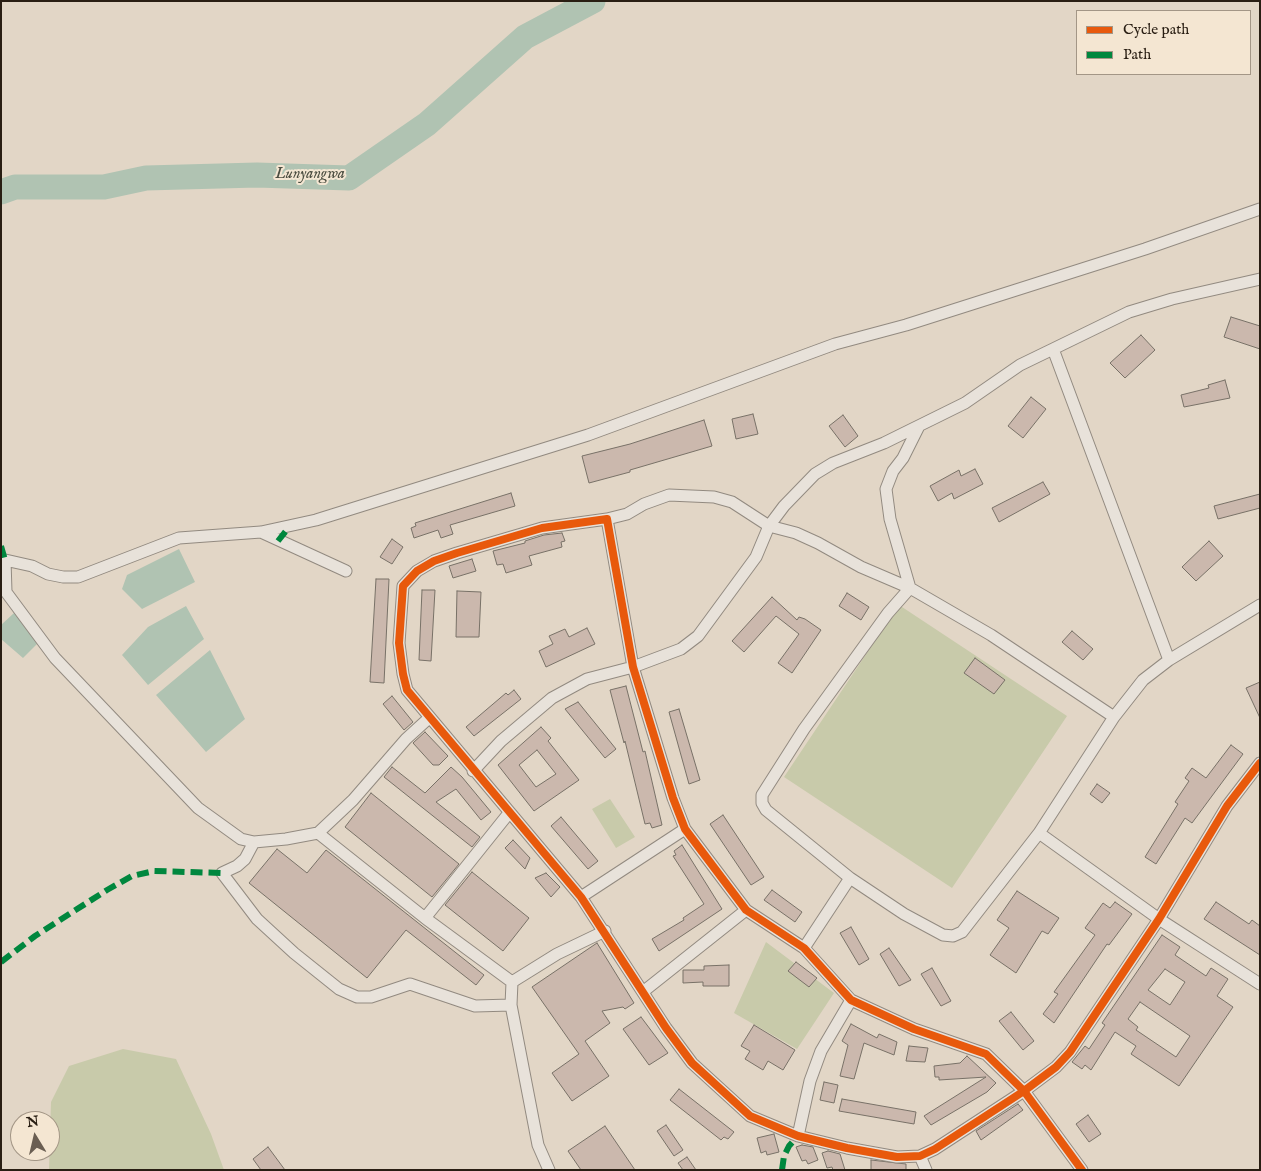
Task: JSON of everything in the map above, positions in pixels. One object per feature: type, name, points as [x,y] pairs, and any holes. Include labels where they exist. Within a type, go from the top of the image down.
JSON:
[{"type":"street","points":[[429,718],[406,739],[353,800],[318,833],[254,842],[241,839],[227,831],[198,808],[54,658],[6,592],[3,560],[32,566],[62,577],[78,577],[180,538],[261,532],[316,520],[588,435],[835,344],[906,325],[1136,252],[1260,209]]},
{"type":"street","points":[[473,771],[501,741],[552,698],[587,679],[633,667],[681,649],[698,636],[756,557],[769,526],[784,506],[816,474],[833,463],[884,443],[965,403],[1020,365],[1129,312],[1172,298],[1260,279]]},
{"type":"street","points":[[1053,349],[1169,660]]},
{"type":"street","points":[[910,588],[890,519],[886,489],[893,471],[903,458],[919,426]]},
{"type":"street","points":[[1114,717],[991,636],[910,588],[861,567],[796,533],[769,526],[732,502],[714,497],[694,494],[669,495],[654,499],[627,514],[607,519],[542,528],[457,552],[434,561],[417,572],[402,586],[399,643],[402,674],[407,690],[473,771],[582,897],[666,1028],[692,1063],[720,1091],[750,1116],[798,1136],[897,1157],[920,1156],[935,1149],[1024,1091],[1056,1067],[1070,1052],[1159,919],[1227,806],[1260,763]]},
{"type":"street","points":[[607,519],[633,667],[673,798],[685,829],[746,910],[804,948],[851,1000],[914,1029],[978,1049],[986,1054],[1024,1091],[1082,1170]]},
{"type":"street","points":[[261,532],[346,571]]},
{"type":"street","points":[[910,588],[888,613],[804,729],[762,795],[762,803],[766,810],[850,878],[904,914],[943,936],[953,936],[962,932],[1039,833],[1114,717],[1143,680],[1169,660],[1260,606]]},
{"type":"street","points":[[425,918],[509,813]]},
{"type":"street","points":[[582,897],[685,829]]},
{"type":"street","points":[[318,833],[425,918],[512,982]]},
{"type":"street","points":[[1039,833],[1159,919],[1260,984]]},
{"type":"street","points":[[254,842],[245,859],[222,873],[258,919],[294,953],[339,990],[357,997],[371,997],[410,984],[475,1006],[511,1005]]},
{"type":"street","points":[[804,948],[850,878]]},
{"type":"street","points":[[644,991],[746,910]]},
{"type":"street","points":[[512,982],[557,954],[605,932]]},
{"type":"street","points":[[512,982],[511,1005],[538,1144],[549,1170]]},
{"type":"street","points":[[798,1136],[810,1081],[821,1051],[851,1000]]},
{"type":"street","points":[[920,1156],[926,1170]]},
{"type":"shaded area","points":[[179,549],[195,582],[142,609],[122,589],[127,575]]},
{"type":"shaded area","points":[[899,605],[1067,716],[952,888],[784,777]]},
{"type":"shaded area","points":[[186,606],[204,639],[148,685],[122,655],[148,627]]},
{"type":"shaded area","points":[[14,613],[39,642],[23,658],[1,639],[1,625]]},
{"type":"shaded area","points":[[210,650],[245,719],[206,752],[156,695]]},
{"type":"shaded area","points":[[610,799],[635,837],[616,848],[592,809]]},
{"type":"shaded area","points":[[766,942],[834,993],[797,1049],[734,1013]]},
{"type":"shaded area","points":[[123,1049],[176,1059],[211,1134],[224,1170],[49,1170],[49,1161],[60,1161],[60,1111],[51,1111],[51,1102],[69,1066]]},
{"type":"building","points":[[1231,317],[1260,326],[1260,349],[1224,337]]},
{"type":"building","points":[[1141,335],[1155,350],[1125,378],[1110,363]]},
{"type":"building","points":[[1225,380],[1230,398],[1184,407],[1181,395],[1209,388],[1208,385]]},
{"type":"building","points":[[1031,397],[1046,409],[1023,438],[1008,426]]},
{"type":"building","points":[[753,414],[758,434],[736,439],[732,419]]},
{"type":"building","points":[[843,415],[858,436],[845,447],[829,426]]},
{"type":"building","points":[[704,420],[712,446],[589,483],[582,456],[630,444]]},
{"type":"building","points":[[975,469],[983,484],[954,499],[952,493],[938,501],[930,486],[959,470],[961,476]]},
{"type":"building","points":[[1043,482],[1050,494],[999,522],[992,508]]},
{"type":"building","points":[[511,493],[515,506],[450,525],[453,534],[441,538],[438,530],[414,538],[411,528],[416,526],[415,523]]},
{"type":"building","points":[[1260,494],[1260,508],[1218,519],[1214,506]]},
{"type":"building","points":[[562,533],[565,541],[561,542],[562,547],[529,556],[532,565],[506,573],[503,564],[497,565],[493,551],[525,543],[525,541],[544,535]]},
{"type":"building","points":[[392,539],[403,547],[392,564],[380,557]]},
{"type":"building","points":[[1209,541],[1223,556],[1196,581],[1182,567]]},
{"type":"building","points":[[472,559],[476,571],[453,578],[449,566]]},
{"type":"building","points":[[376,579],[389,579],[384,683],[370,682]]},
{"type":"building","points":[[422,590],[435,590],[431,661],[419,660]]},
{"type":"building","points":[[457,591],[481,592],[479,637],[456,637]]},
{"type":"building","points":[[847,593],[869,607],[861,620],[839,606]]},
{"type":"building","points":[[772,597],[797,620],[799,617],[805,619],[821,630],[792,673],[778,663],[799,634],[776,616],[744,652],[732,641]]},
{"type":"building","points":[[587,628],[595,644],[546,667],[539,651],[553,644],[549,636],[565,629],[569,637]]},
{"type":"building","points":[[1072,631],[1093,649],[1083,660],[1062,642]]},
{"type":"building","points":[[975,658],[1005,680],[994,694],[964,673]]},
{"type":"building","points":[[1260,682],[1260,718],[1246,688]]},
{"type":"building","points":[[626,686],[643,752],[645,751],[662,825],[652,828],[650,823],[645,824],[625,741],[624,743],[610,690]]},
{"type":"building","points":[[514,690],[521,699],[474,736],[466,727],[506,693],[508,695]]},
{"type":"building","points":[[392,696],[413,722],[404,730],[383,704]]},
{"type":"building","points":[[578,702],[616,749],[605,758],[565,709]]},
{"type":"building","points":[[679,709],[700,780],[689,784],[669,712]]},
{"type":"building","points":[[541,727],[551,738],[548,741],[579,780],[534,811],[498,765]],"holes":[[[537,750],[556,774],[536,787],[519,765]]]},
{"type":"building","points":[[425,732],[448,756],[439,765],[433,765],[413,743]]},
{"type":"building","points":[[1231,745],[1243,754],[1192,823],[1185,818],[1156,864],[1145,857],[1178,804],[1175,802],[1189,781],[1185,778],[1192,768],[1206,778]]},
{"type":"building","points":[[392,767],[425,793],[451,767],[462,777],[491,812],[481,820],[456,789],[436,802],[480,837],[472,847],[384,777]]},
{"type":"building","points":[[1097,784],[1110,793],[1102,803],[1090,794]]},
{"type":"building","points":[[371,793],[459,864],[432,897],[345,827]]},
{"type":"building","points":[[723,815],[764,877],[751,885],[710,824]]},
{"type":"building","points":[[561,817],[598,861],[588,869],[551,826]]},
{"type":"building","points":[[513,840],[530,858],[525,869],[505,848]]},
{"type":"building","points":[[682,845],[722,909],[659,951],[652,939],[684,920],[683,918],[704,904],[673,856],[676,855],[674,851]]},
{"type":"building","points":[[277,849],[307,873],[326,850],[484,975],[476,985],[406,930],[367,978],[249,883]]},
{"type":"building","points":[[472,872],[529,918],[503,951],[445,905]]},
{"type":"building","points":[[546,873],[560,887],[551,897],[535,878]]},
{"type":"building","points":[[772,890],[802,912],[795,922],[764,900]]},
{"type":"building","points":[[1017,891],[1059,918],[1048,934],[1042,931],[1016,973],[990,955],[1009,928],[997,920]]},
{"type":"building","points":[[1115,902],[1132,914],[1109,945],[1107,944],[1054,1023],[1043,1014],[1058,994],[1054,992],[1095,935],[1085,928],[1103,903],[1110,908]]},
{"type":"building","points":[[1216,902],[1249,924],[1252,920],[1260,926],[1260,955],[1204,919]]},
{"type":"building","points":[[851,927],[869,959],[859,965],[840,933]]},
{"type":"building","points":[[1162,935],[1180,947],[1175,955],[1206,976],[1211,968],[1228,979],[1217,996],[1233,1007],[1179,1086],[1131,1054],[1136,1046],[1115,1032],[1091,1070],[1085,1065],[1082,1069],[1072,1062],[1085,1046],[1089,1049],[1105,1025],[1102,1023]],"holes":[[[1165,969],[1185,982],[1170,1005],[1148,990]],[[1140,1002],[1190,1036],[1176,1057],[1136,1030],[1138,1027],[1128,1019]]]},
{"type":"building","points":[[597,943],[634,1003],[625,1009],[623,1007],[602,1011],[610,1023],[585,1041],[609,1076],[572,1101],[552,1073],[579,1054],[532,987]]},
{"type":"building","points":[[889,948],[911,980],[899,986],[880,954]]},
{"type":"building","points":[[796,962],[817,978],[809,987],[788,971]]},
{"type":"building","points":[[729,965],[729,986],[703,986],[703,982],[683,983],[683,970],[704,970],[704,966]]},
{"type":"building","points":[[932,968],[951,1001],[941,1006],[921,974]]},
{"type":"building","points":[[1011,1012],[1034,1041],[1023,1050],[999,1021]]},
{"type":"building","points":[[641,1017],[668,1053],[649,1065],[623,1029]]},
{"type":"building","points":[[851,1024],[877,1038],[879,1034],[897,1042],[894,1055],[864,1043],[854,1079],[840,1076],[848,1045],[842,1041]]},
{"type":"building","points":[[754,1025],[795,1050],[783,1070],[768,1061],[763,1070],[745,1059],[750,1051],[741,1046]]},
{"type":"building","points":[[909,1046],[928,1048],[925,1062],[906,1061]]},
{"type":"building","points":[[967,1056],[996,1083],[987,1092],[931,1125],[924,1116],[986,1077],[939,1080],[939,1077],[935,1077],[934,1066],[960,1063]]},
{"type":"building","points":[[824,1082],[838,1085],[834,1103],[820,1100]]},
{"type":"building","points":[[679,1089],[734,1132],[728,1139],[724,1137],[721,1140],[670,1100]]},
{"type":"building","points":[[842,1099],[916,1112],[914,1124],[839,1111]]},
{"type":"building","points":[[1018,1104],[1023,1110],[981,1140],[976,1131]]},
{"type":"building","points":[[1088,1115],[1101,1134],[1089,1142],[1076,1124]]},
{"type":"building","points":[[666,1125],[683,1150],[674,1156],[657,1131]]},
{"type":"building","points":[[605,1126],[635,1170],[581,1170],[568,1151]]},
{"type":"building","points":[[774,1134],[779,1152],[767,1155],[766,1151],[761,1153],[757,1138]]},
{"type":"building","points":[[802,1145],[813,1147],[818,1160],[808,1164],[806,1160],[802,1161],[796,1147]]},
{"type":"building","points":[[268,1147],[285,1170],[261,1170],[253,1159]]},
{"type":"building","points":[[828,1151],[840,1154],[845,1170],[833,1170],[832,1167],[827,1168],[822,1153]]},
{"type":"building","points":[[687,1157],[696,1170],[683,1170],[678,1163]]},
{"type":"building","points":[[871,1160],[906,1164],[906,1170],[871,1170]]},
{"type":"waterway","name":"Lunyangwa","points":[[1,192],[15,187],[104,187],[146,178],[257,175],[349,178],[427,124],[525,37],[593,1]]},
{"type":"marked path","points":[[278,541],[289,527]]},
{"type":"marked path","points":[[1,546],[5,560]]},
{"type":"marked path","points":[[1,962],[35,936],[132,876],[154,871],[222,873]]},
{"type":"marked path","points":[[782,1170],[784,1156],[789,1146],[798,1136]]},
{"type":"cycle path","points":[[1082,1170],[1024,1091],[986,1054],[914,1029],[851,1000],[804,948],[746,910],[685,829],[673,798],[633,667],[607,519],[542,528],[457,553],[434,561],[417,571],[403,586],[399,643],[407,690],[581,897],[666,1028],[692,1063],[750,1116],[798,1136],[847,1148],[897,1157],[920,1156],[935,1149],[1024,1091],[1056,1067],[1070,1052],[1159,919],[1227,806],[1260,763]]}]
